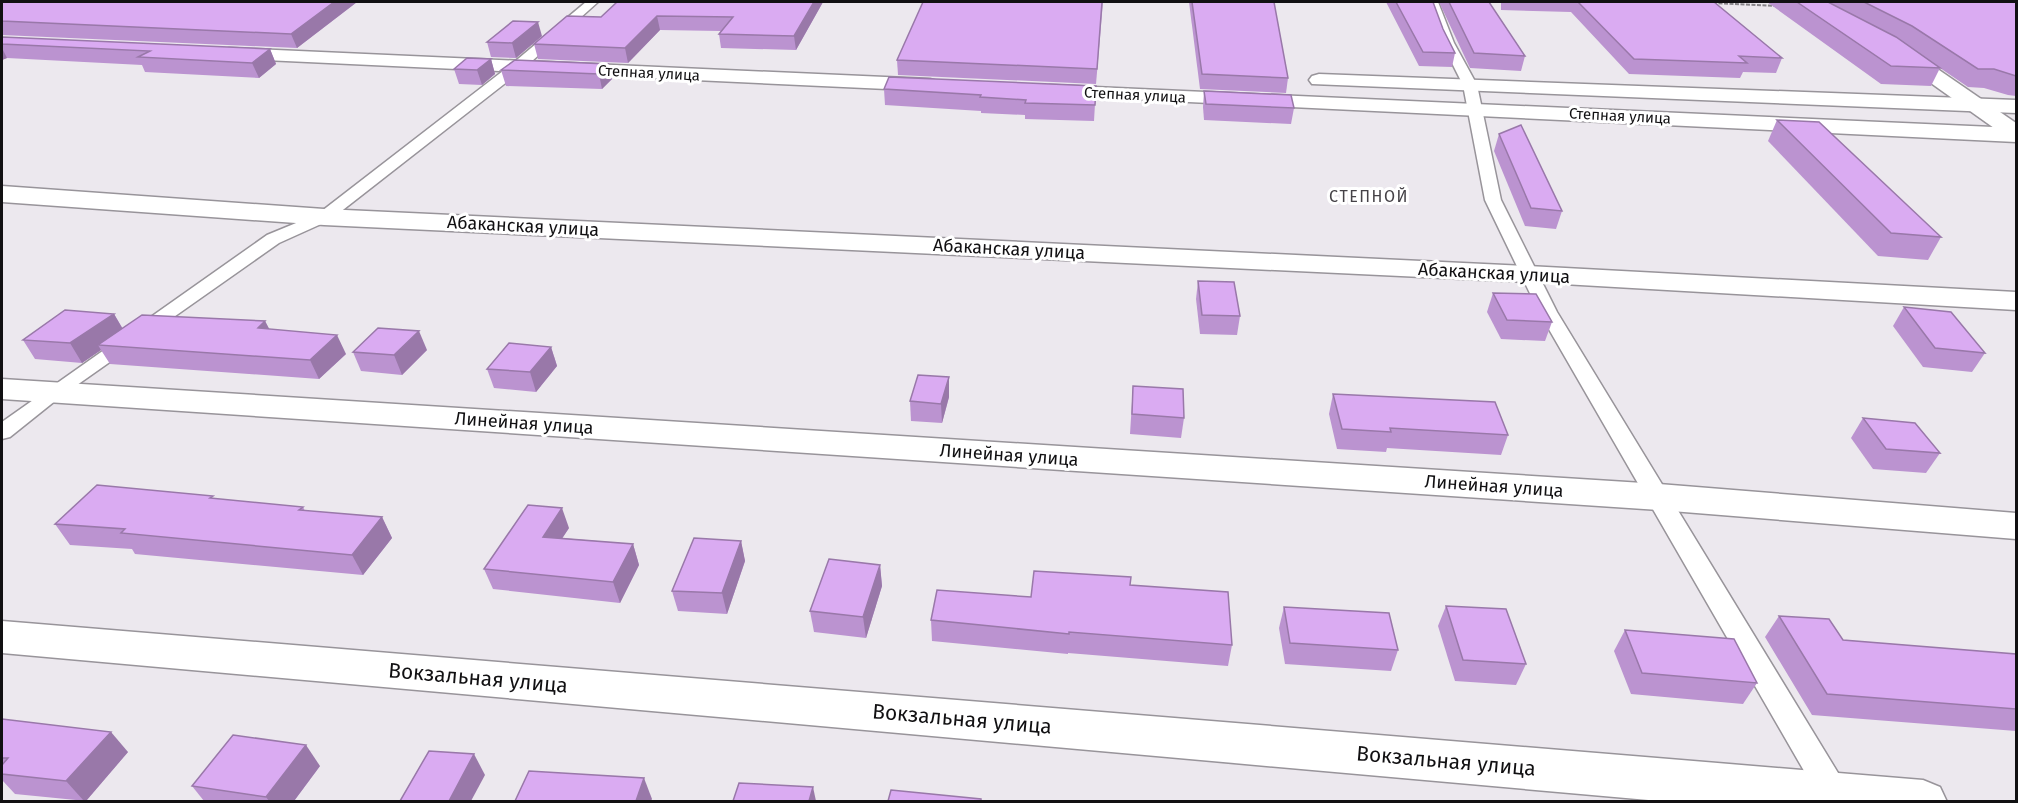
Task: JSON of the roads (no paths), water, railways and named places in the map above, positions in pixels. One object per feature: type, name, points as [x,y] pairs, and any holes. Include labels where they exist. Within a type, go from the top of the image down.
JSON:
[{"type":"street","points":[[1886,44],[2016,134]]},
{"type":"street","name":"Степная улица","points":[[211,47],[524,61],[948,86]]},
{"type":"street","name":"Степная улица","points":[[524,61],[935,68]]},
{"type":"street","name":"Степная улица","points":[[1304,80],[2016,107]]},
{"type":"street","name":"Степная улица","points":[[1032,90],[2016,134]]},
{"type":"street","name":"Абаканская улица","points":[[2,194],[324,217],[1528,274],[2016,301]]},
{"type":"street","name":"Линейная улица","points":[[2,389],[1659,497],[2016,526]]},
{"type":"street","name":"Вокзальная улица","points":[[2,637],[1836,798],[1923,801]]},
{"type":"lane","points":[[2,432],[53,393],[273,239],[324,217],[524,61],[592,2]]},
{"type":"lane","points":[[1432,2],[1448,43],[1470,85],[1493,200],[1528,274],[1548,312],[1836,798]]},
{"type":"district","name":"СТЕПНОЙ","points":[[1369,196]]}]
